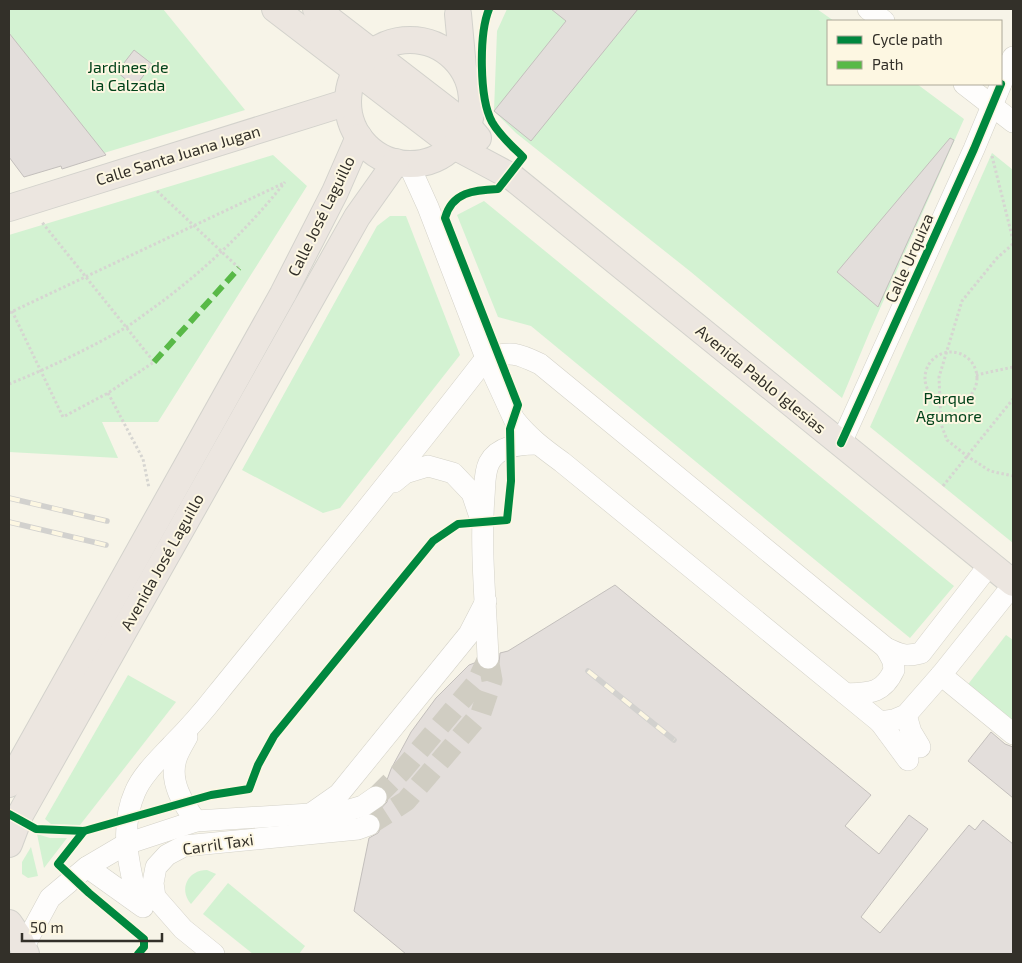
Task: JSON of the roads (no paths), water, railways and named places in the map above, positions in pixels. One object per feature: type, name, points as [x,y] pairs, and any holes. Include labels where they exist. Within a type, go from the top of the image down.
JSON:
[{"type":"main road","points":[[275,9],[364,61]]},
{"type":"main road","points":[[316,9],[364,61]]},
{"type":"main road","points":[[417,39],[459,12],[464,68],[471,86],[473,106],[461,136],[441,156],[425,162],[403,164],[375,153],[359,137],[351,120],[348,102],[350,86],[364,61],[393,41],[417,39],[444,48],[464,68]]},
{"type":"main road","name":"Avenida Pablo Iglesias","points":[[364,61],[461,136],[1013,584]]},
{"type":"main road","name":"Calle Santa Juana Jugan","points":[[9,208],[348,102]]},
{"type":"main road","name":"Calle José Laguillo","points":[[283,294],[336,192],[359,137]]},
{"type":"main road","name":"Calle José Laguillo","points":[[303,312],[357,217],[403,164]]},
{"type":"main road","name":"Avenida José Laguillo","points":[[9,784],[283,294]]},
{"type":"main road","name":"Avenida José Laguillo","points":[[9,844],[22,813],[303,312]]},
{"type":"street","points":[[868,9],[883,20]]},
{"type":"street","name":"Calle Urquiza","points":[[1002,82],[1013,57]]},
{"type":"street","points":[[965,85],[1013,122]]},
{"type":"street","name":"Calle Urquiza","points":[[841,443],[974,150],[991,104],[1000,85]]},
{"type":"street","points":[[403,164],[428,206],[486,358],[514,419],[536,444],[570,469],[846,694],[914,753],[906,715]]},
{"type":"street","points":[[138,903],[126,844],[126,818],[135,790],[154,764],[195,721],[384,489],[486,358],[498,354],[518,353],[540,364],[886,648],[898,654],[908,656],[921,652],[990,564]]},
{"type":"street","points":[[488,658],[482,522],[486,474],[490,462],[500,451],[518,444],[536,444]]},
{"type":"street","points":[[384,489],[405,473],[428,466],[453,472],[472,493],[482,522]]},
{"type":"street","points":[[880,722],[894,720],[906,715],[941,675],[1013,584]]},
{"type":"street","points":[[309,815],[339,794],[469,634],[486,601]]},
{"type":"street","points":[[846,694],[874,692],[887,683],[894,670],[893,661],[886,648]]},
{"type":"street","points":[[941,675],[1013,734]]},
{"type":"street","points":[[195,721],[176,760],[175,780],[182,803],[196,821]]},
{"type":"street","points":[[16,933],[50,898],[87,867],[126,844],[196,821],[342,812],[363,806],[376,797]]},
{"type":"street","name":"Carril Taxi","points":[[214,954],[183,929],[155,896],[153,883],[156,867],[167,855],[184,846],[358,829],[369,825]]},
{"type":"street","points":[[87,867],[138,903],[201,954]]},
{"type":"tunnel","points":[[369,825],[406,801],[481,713],[492,680],[488,658]]},
{"type":"tunnel","points":[[376,797],[401,772],[477,682],[487,660]]},
{"type":"railway","points":[[9,498],[107,521]]},
{"type":"railway","points":[[9,522],[106,545]]},
{"type":"railway","points":[[588,671],[674,740]]},
{"type":"park label","name":"Jardines de la Calzada","points":[[128,76]]},
{"type":"park label","name":"Parque Agumore","points":[[949,407]]}]
